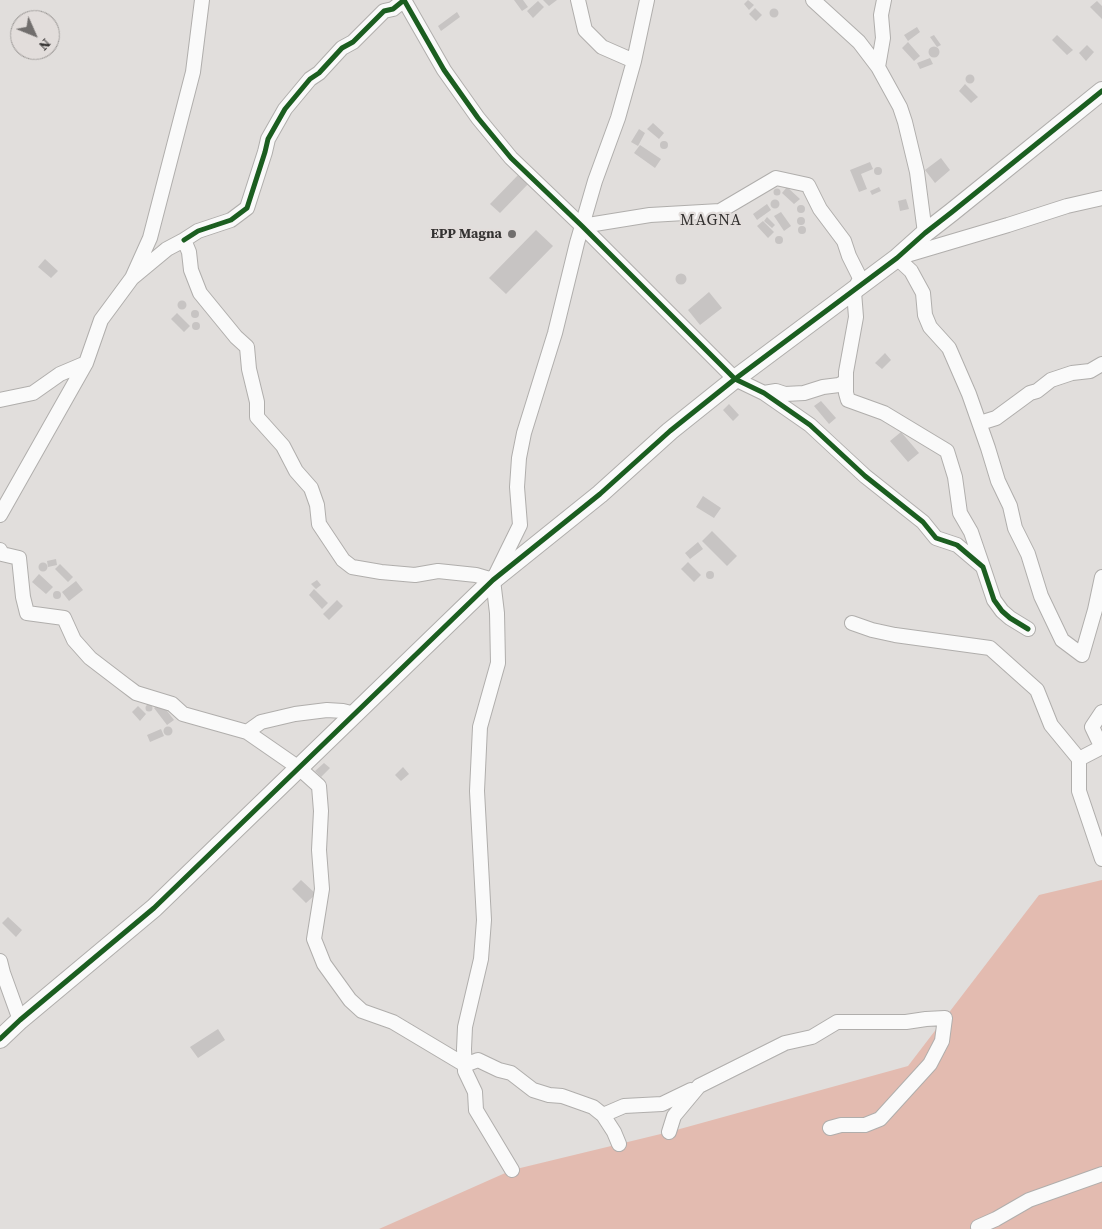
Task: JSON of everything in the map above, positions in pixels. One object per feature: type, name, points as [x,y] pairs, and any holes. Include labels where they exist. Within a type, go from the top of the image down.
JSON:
[{"type":"street","points":[[0,515],[86,363],[101,320],[132,278],[150,238],[193,72],[202,0]]},
{"type":"street","points":[[132,278],[167,248],[198,231],[231,220],[247,208],[268,138],[290,103],[310,79],[342,48],[353,42],[384,11],[393,9],[404,0],[444,70],[478,118],[511,158],[735,379],[764,393],[820,434],[865,476],[922,522],[936,538],[957,545],[983,567]]},
{"type":"street","points":[[578,0],[585,30],[602,47],[634,61]]},
{"type":"street","points":[[512,1170],[476,1110],[475,1092],[465,1071],[464,1026],[481,959],[484,920],[477,791],[480,727],[498,663],[497,613],[493,580],[520,525],[517,487],[519,458],[524,433],[555,333],[595,181],[618,118],[634,61],[647,0]]},
{"type":"street","points":[[814,0],[859,42],[878,67],[900,107],[917,172],[925,232]]},
{"type":"street","points":[[878,67],[883,38],[881,15],[884,0]]},
{"type":"street","points":[[0,1039],[20,1020],[154,908],[493,580],[600,494],[670,431],[735,379],[854,292],[897,258],[925,232],[1102,91]]},
{"type":"street","points":[[582,226],[650,215],[720,211],[776,178],[808,185],[820,209],[844,240],[849,256],[860,278],[854,292],[856,317],[846,372],[848,400],[884,413],[947,451],[955,477],[960,513],[971,532],[994,600],[1010,618],[1028,629]]},
{"type":"street","points":[[897,258],[1067,206],[1102,198]]},
{"type":"street","points":[[184,240],[189,252],[191,270],[200,293],[236,337],[247,347],[258,417],[283,446],[296,471],[311,488],[319,524],[343,560],[352,567],[381,572],[415,575],[438,571],[493,580]]},
{"type":"street","points":[[897,258],[911,271],[923,293],[925,316],[930,327],[948,348],[969,394],[998,481],[1010,506],[1015,528],[1028,554],[1041,596],[1062,640],[1082,655],[1102,577]]},
{"type":"street","points":[[0,400],[33,393],[60,374],[86,363]]},
{"type":"street","points":[[980,423],[996,418],[1051,380],[1072,373],[1090,371],[1102,364]]},
{"type":"street","points":[[764,393],[776,391],[785,394],[804,393],[839,386],[846,381]]},
{"type":"street","points":[[0,550],[2,554],[19,558],[23,598],[27,613],[64,618],[74,640],[90,658],[136,693],[172,704],[183,714],[247,732],[300,768],[319,786],[319,850],[322,889],[314,939],[324,964],[350,1000],[362,1011],[393,1022],[465,1065]]},
{"type":"street","points":[[852,623],[895,635],[990,648],[1037,690],[1051,725],[1078,759],[1079,790],[1102,859]]},
{"type":"street","points":[[247,732],[260,722],[295,714],[327,710],[355,714]]},
{"type":"street","points":[[1078,759],[1102,747],[1092,727],[1102,712]]},
{"type":"street","points":[[0,961],[20,1020]]},
{"type":"street","points":[[603,1115],[624,1106],[662,1104],[784,1043],[812,1037],[837,1022],[906,1022],[944,1018],[942,1041],[930,1064],[880,1119],[865,1126],[841,1125],[830,1128]]},
{"type":"street","points":[[465,1065],[478,1060],[499,1070],[511,1073],[533,1090],[593,1107],[603,1115],[619,1144]]},
{"type":"street","points":[[669,1132],[674,1116],[699,1086]]},
{"type":"street","points":[[978,1227],[1029,1200],[1102,1174]]},
{"type":"shaded area","points":[[1102,880],[1102,1229],[379,1229],[512,1170],[669,1132],[908,1066],[1039,895]]},
{"type":"building","points":[[514,0],[523,0],[528,7],[522,11]]},
{"type":"building","points":[[543,0],[557,0],[549,6]]},
{"type":"building","points":[[748,0],[754,5],[749,10],[744,4]]},
{"type":"building","points":[[538,1],[544,7],[533,18],[527,11]]},
{"type":"building","points":[[1097,1],[1102,6],[1102,19],[1090,7]]},
{"type":"building","points":[[755,8],[762,15],[756,21],[749,14]]},
{"type":"building","points":[[774,8],[779,13],[774,18],[769,13]]},
{"type":"building","points":[[457,12],[460,17],[441,31],[438,26]]},
{"type":"building","points":[[917,27],[920,32],[908,41],[904,35]]},
{"type":"building","points":[[934,35],[941,45],[937,47],[930,37]]},
{"type":"building","points":[[1057,35],[1073,50],[1067,55],[1052,40]]},
{"type":"building","points":[[908,42],[920,56],[914,61],[902,48]]},
{"type":"building","points":[[1087,45],[1094,52],[1086,61],[1079,53]]},
{"type":"building","points":[[932,47],[936,47],[939,52],[938,56],[932,57],[929,54],[929,50]]},
{"type":"building","points":[[930,58],[933,64],[920,69],[917,63]]},
{"type":"building","points":[[970,74],[975,79],[970,84],[965,79]]},
{"type":"building","points":[[965,84],[978,97],[971,103],[959,91]]},
{"type":"building","points":[[653,123],[664,133],[659,139],[647,129]]},
{"type":"building","points":[[639,129],[645,133],[638,146],[631,142]]},
{"type":"building","points":[[664,141],[668,145],[664,149],[660,145]]},
{"type":"building","points":[[640,145],[661,159],[655,168],[634,153]]},
{"type":"building","points":[[941,158],[950,170],[935,183],[925,170]]},
{"type":"building","points":[[870,162],[873,169],[861,174],[867,189],[859,192],[850,170]]},
{"type":"building","points":[[878,167],[882,171],[878,175],[874,171]]},
{"type":"building","points":[[521,172],[531,181],[500,213],[490,204]]},
{"type":"building","points":[[787,187],[800,199],[794,204],[782,193]]},
{"type":"building","points":[[879,187],[881,191],[872,195],[870,191]]},
{"type":"building","points":[[777,188],[781,192],[777,196],[773,192]]},
{"type":"building","points":[[775,199],[780,204],[775,209],[770,204]]},
{"type":"building","points":[[906,199],[909,209],[900,211],[898,201]]},
{"type":"building","points":[[767,204],[771,210],[757,220],[753,214]]},
{"type":"building","points":[[801,205],[805,209],[801,213],[797,209]]},
{"type":"building","points":[[781,212],[791,226],[784,231],[774,216]]},
{"type":"building","points":[[767,217],[775,225],[772,228],[764,221]]},
{"type":"building","points":[[801,217],[805,221],[801,225],[797,221]]},
{"type":"building","points":[[763,221],[774,232],[768,238],[757,226]]},
{"type":"building","points":[[802,226],[806,230],[802,234],[798,230]]},
{"type":"building","points":[[536,230],[553,246],[506,294],[489,278]]},
{"type":"building","points":[[779,236],[783,240],[779,244],[775,240]]},
{"type":"building","points":[[45,259],[58,271],[51,278],[38,267]]},
{"type":"building","points":[[681,273],[687,279],[681,285],[675,279]]},
{"type":"building","points":[[709,292],[722,308],[700,325],[688,310]]},
{"type":"building","points":[[182,300],[187,305],[182,310],[177,305]]},
{"type":"building","points":[[195,310],[199,314],[195,318],[191,314]]},
{"type":"building","points":[[177,313],[190,326],[184,332],[171,319]]},
{"type":"building","points":[[196,322],[200,326],[196,330],[192,326]]},
{"type":"building","points":[[885,353],[891,360],[882,369],[875,363]]},
{"type":"building","points":[[821,401],[836,418],[829,424],[814,406]]},
{"type":"building","points":[[729,404],[739,415],[733,421],[723,410]]},
{"type":"building","points":[[901,432],[919,453],[908,462],[890,441]]},
{"type":"building","points":[[703,496],[721,508],[714,518],[696,507]]},
{"type":"building","points":[[712,531],[737,556],[727,566],[702,541]]},
{"type":"building","points":[[698,542],[703,549],[690,559],[685,553]]},
{"type":"building","points":[[56,559],[57,565],[48,567],[47,561]]},
{"type":"building","points":[[688,562],[701,575],[694,582],[681,569]]},
{"type":"building","points":[[43,563],[47,567],[43,571],[39,567]]},
{"type":"building","points":[[60,564],[73,577],[68,582],[55,569]]},
{"type":"building","points":[[710,571],[714,575],[710,579],[706,575]]},
{"type":"building","points":[[39,574],[53,587],[46,594],[32,582]]},
{"type":"building","points":[[317,580],[321,585],[316,589],[311,584]]},
{"type":"building","points":[[76,581],[83,590],[69,601],[62,592]]},
{"type":"building","points":[[314,589],[328,603],[322,609],[309,595]]},
{"type":"building","points":[[57,591],[61,595],[57,599],[53,595]]},
{"type":"building","points":[[337,600],[343,606],[329,620],[323,614]]},
{"type":"building","points":[[161,703],[174,720],[167,725],[154,708]]},
{"type":"building","points":[[149,704],[153,708],[149,712],[145,708]]},
{"type":"building","points":[[138,706],[146,714],[140,721],[132,712]]},
{"type":"building","points":[[168,726],[173,731],[168,736],[163,731]]},
{"type":"building","points":[[161,729],[164,736],[150,742],[147,735]]},
{"type":"building","points":[[324,763],[330,768],[321,777],[315,771]]},
{"type":"building","points":[[403,767],[409,774],[401,781],[395,775]]},
{"type":"building","points":[[301,880],[316,894],[306,903],[292,889]]},
{"type":"building","points":[[8,917],[22,930],[16,937],[2,923]]},
{"type":"building","points":[[218,1029],[225,1040],[198,1058],[190,1047]]},
{"type":"cycle path","points":[[184,240],[198,231],[231,220],[247,208],[268,139],[285,109],[310,79],[319,73],[342,48],[353,42],[384,11],[393,9],[404,0],[444,70],[478,118],[511,158],[735,379],[764,393],[810,425],[865,476],[923,522],[936,538],[957,545],[983,567],[994,600],[1010,618],[1028,629]]},
{"type":"cycle path","points":[[0,1039],[20,1020],[154,908],[493,580],[600,494],[670,431],[735,379],[897,258],[925,233],[1102,91]]},
{"type":"place","name":"EPP Magna","points":[[512,234]]},
{"type":"district","name":"MAGNA","points":[[711,221]]}]
